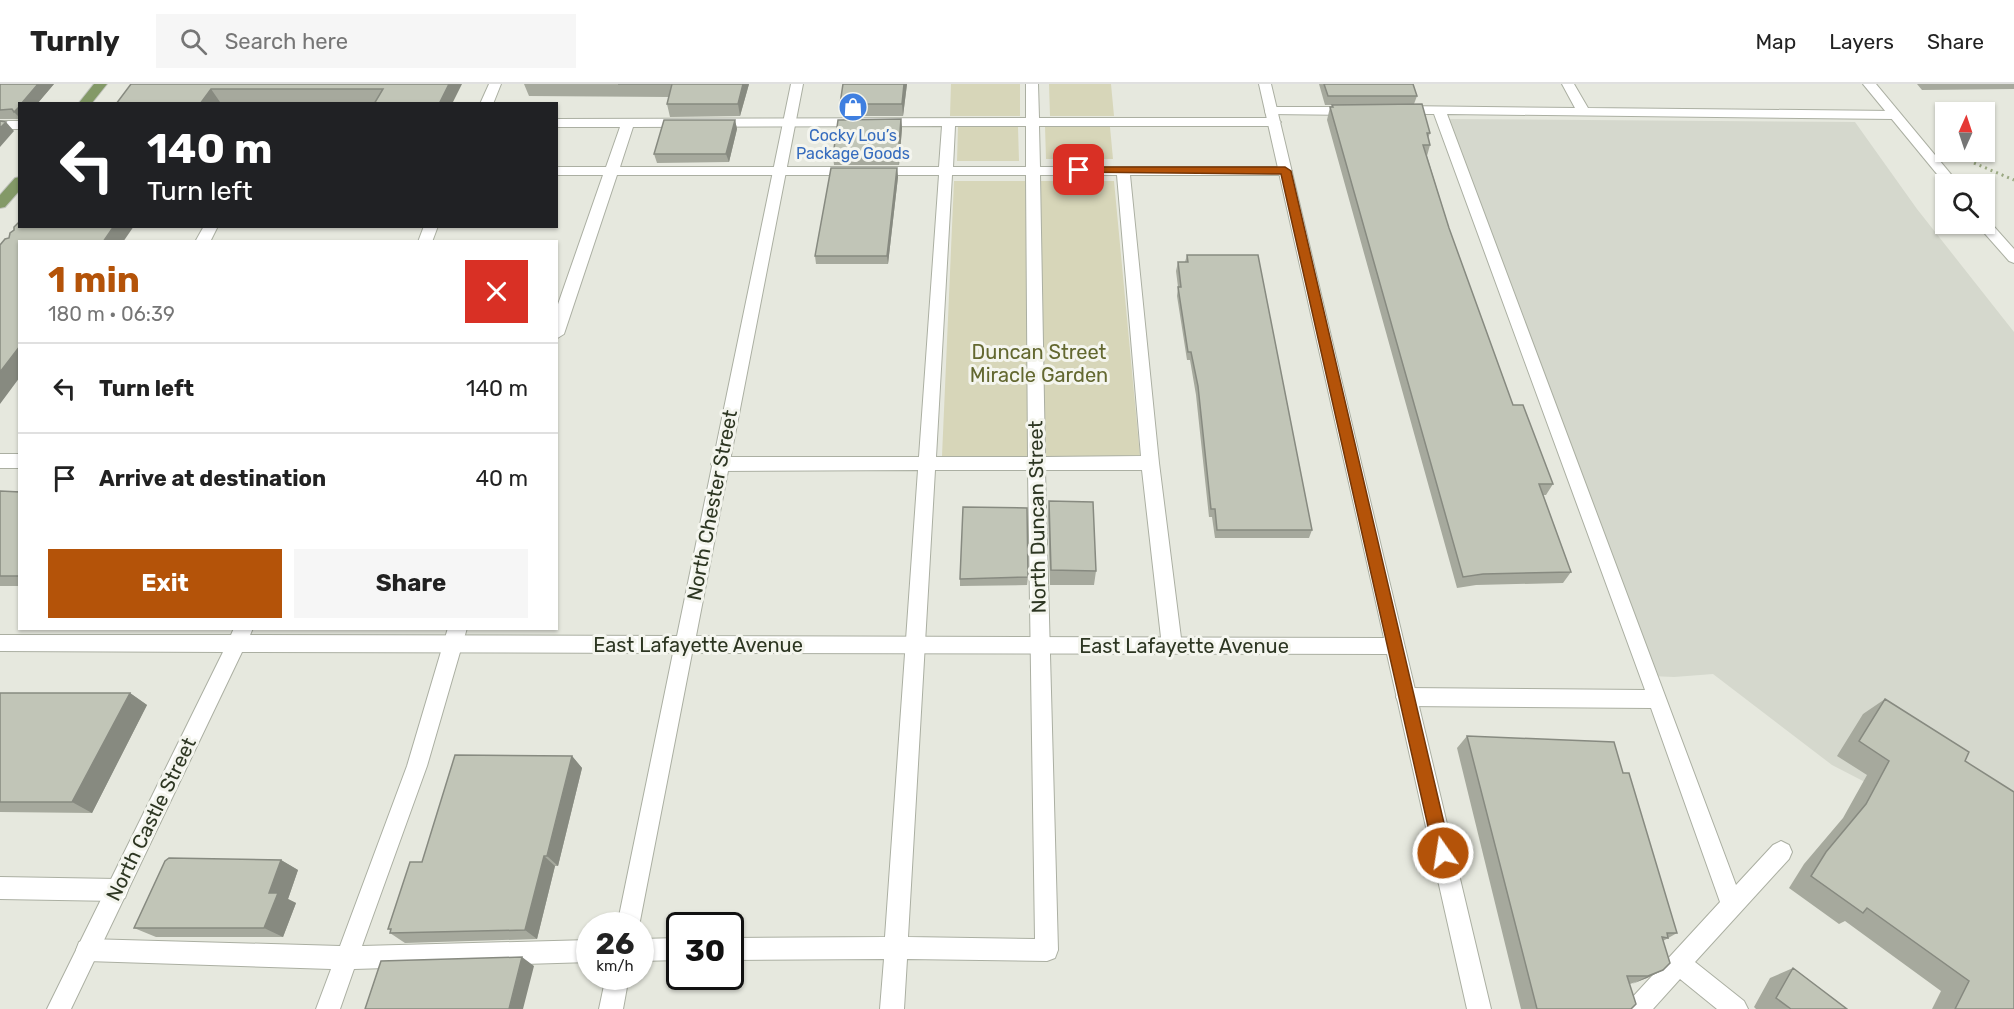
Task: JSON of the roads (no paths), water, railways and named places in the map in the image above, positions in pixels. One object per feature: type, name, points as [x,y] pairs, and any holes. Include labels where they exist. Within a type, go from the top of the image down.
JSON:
[{"type":"main road","points":[[86,102],[101,84]]},
{"type":"main road","points":[[0,204],[18,183]]},
{"type":"street","points":[[487,102],[495,84]]},
{"type":"street","name":"North Chester Street","points":[[631,912],[797,84]]},
{"type":"street","name":"North Duncan Street","points":[[897,948],[1047,950],[1039,646],[1035,170],[1032,84]]},
{"type":"street","points":[[1265,84],[1479,1009]]},
{"type":"street","points":[[1568,84],[1583,111]]},
{"type":"street","points":[[1869,84],[1943,174]]},
{"type":"street","points":[[558,123],[1033,122],[1273,117],[1367,110]]},
{"type":"street","points":[[1391,110],[1893,115]]},
{"type":"street","points":[[1439,110],[1732,904]]},
{"type":"street","points":[[892,1009],[917,645],[948,122]]},
{"type":"street","points":[[558,328],[628,123]]},
{"type":"street","points":[[0,125],[18,125]]},
{"type":"street","points":[[1123,170],[1150,463],[1172,646]]},
{"type":"street","points":[[558,171],[1285,171]]},
{"type":"street","points":[[1993,234],[2014,258]]},
{"type":"street","points":[[0,461],[18,461]]},
{"type":"street","points":[[720,464],[1150,463]]},
{"type":"street","name":"East Lafayette Avenue","points":[[0,643],[240,636],[456,636],[684,644],[1395,646]]},
{"type":"street","name":"North Castle Street","points":[[59,1009],[240,636]]},
{"type":"street","points":[[328,1009],[417,766],[456,636]]},
{"type":"street","points":[[1406,697],[1658,699]]},
{"type":"street","points":[[1637,1009],[1780,852]]},
{"type":"street","points":[[0,888],[117,890]]},
{"type":"street","points":[[744,949],[897,948]]},
{"type":"street","points":[[87,951],[347,958],[576,951]]},
{"type":"street","points":[[1678,963],[1736,1009]]},
{"type":"street","points":[[611,1009],[615,990]]},
{"type":"place","name":"Cocky Lou’s Package Goods","points":[[853,107]]},
{"type":"park label","name":"Duncan Street Miracle Garden","points":[[1039,364]]}]
